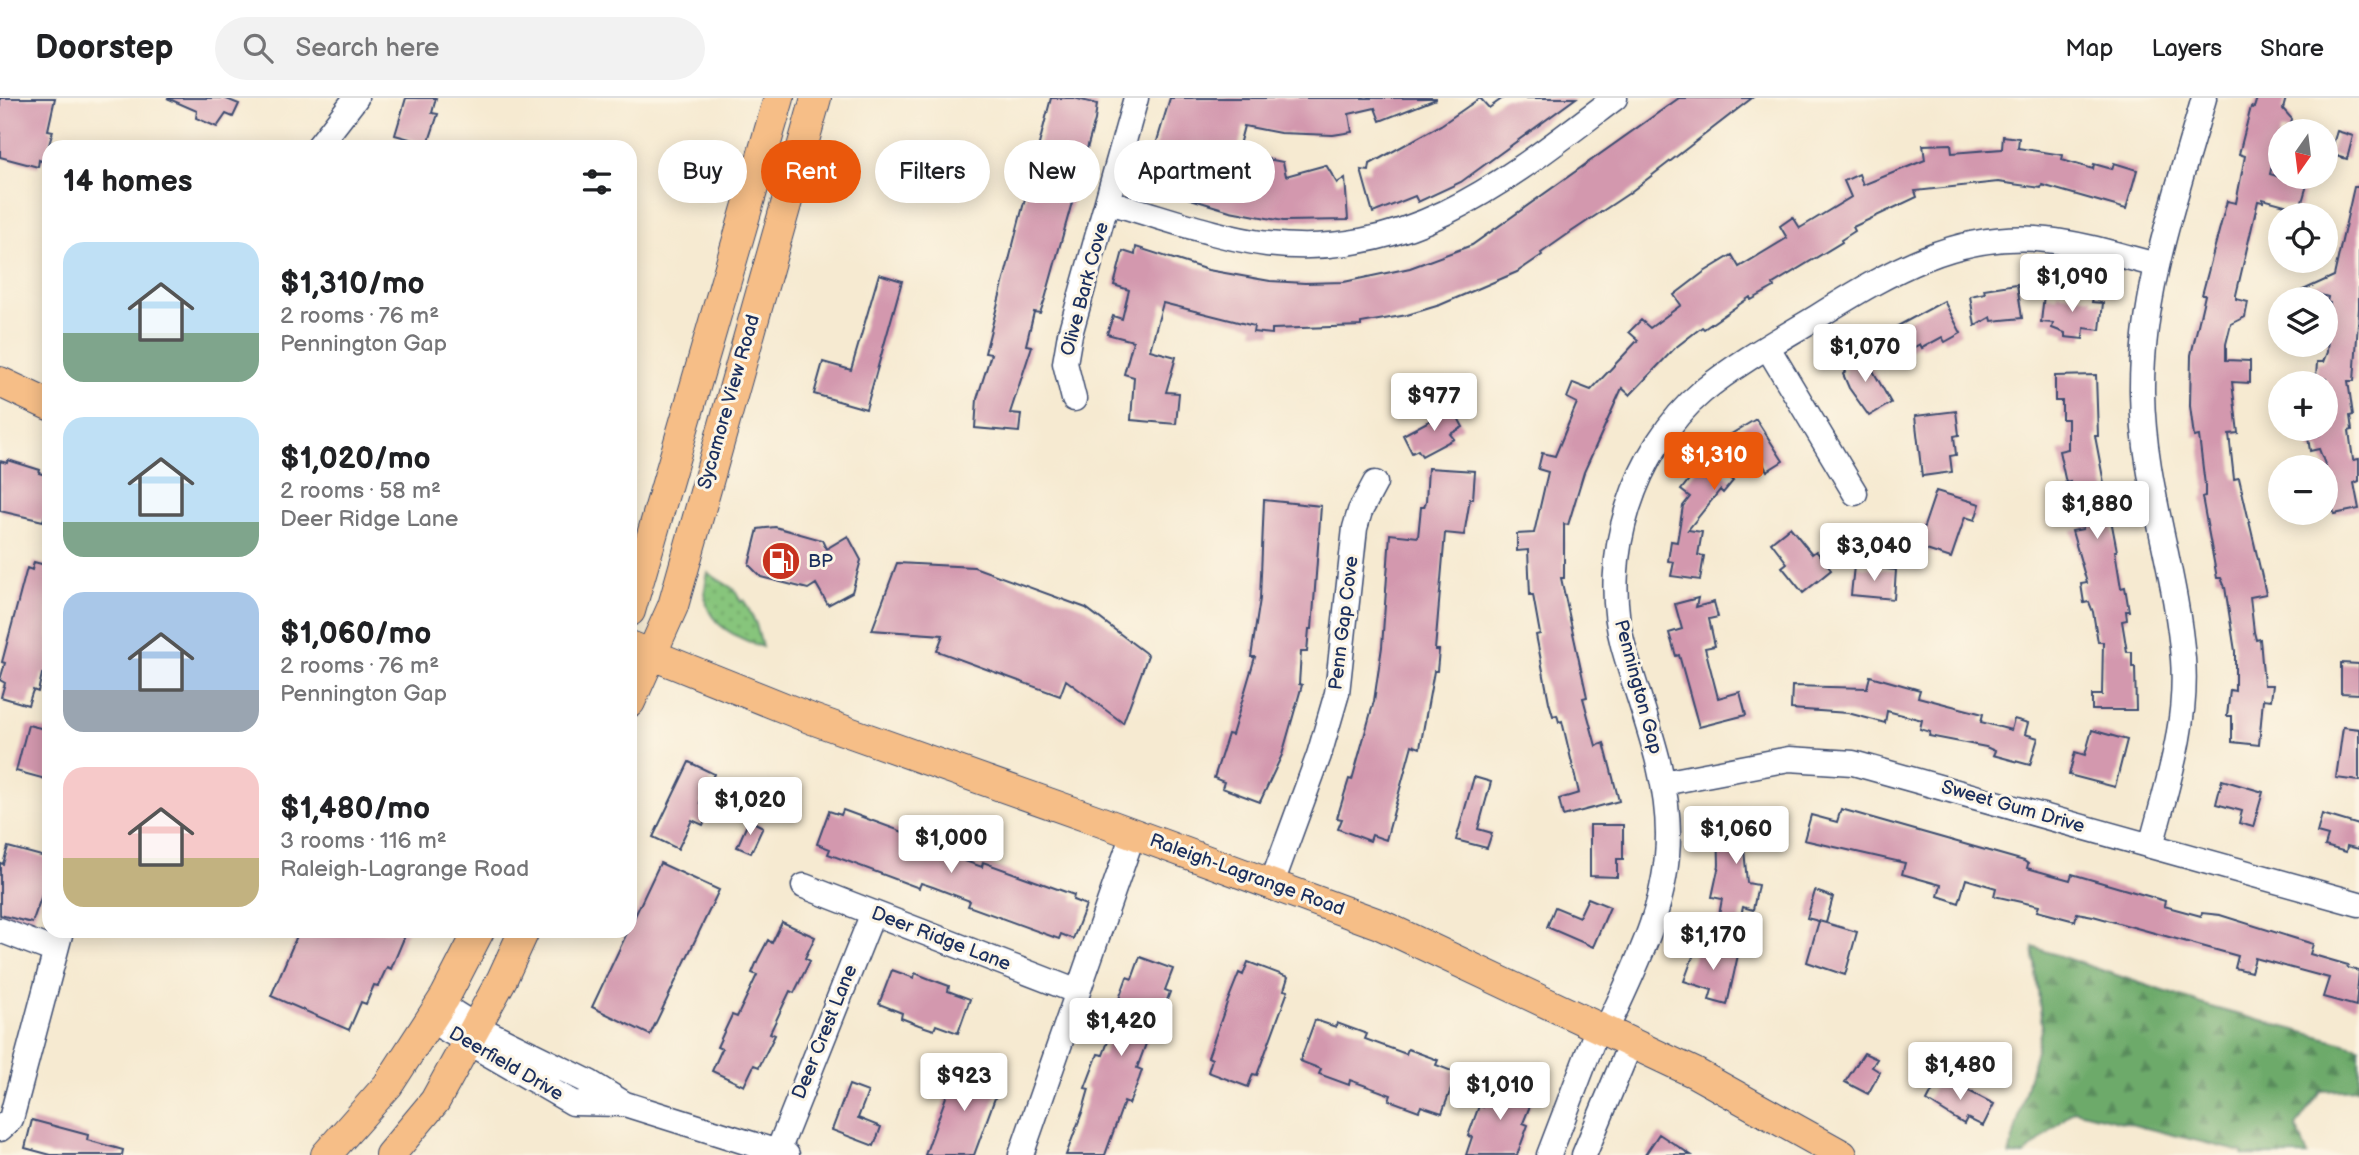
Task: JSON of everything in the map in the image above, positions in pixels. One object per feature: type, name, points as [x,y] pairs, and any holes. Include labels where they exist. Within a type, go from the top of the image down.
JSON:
[{"type":"main road","name":"Sycamore View Road","points":[[637,587],[779,98]]},
{"type":"main road","name":"Sycamore View Road","points":[[637,670],[641,651],[673,606],[816,98]]},
{"type":"main road","points":[[0,382],[42,402]]},
{"type":"main road","name":"Raleigh-Lagrange Road","points":[[641,651],[831,727],[1272,883],[1378,924],[1612,1033],[1754,1104],[1842,1155]]},
{"type":"main road","points":[[326,1155],[388,1085],[435,1012],[475,938]]},
{"type":"main road","points":[[390,1155],[435,1101],[517,938]]},
{"type":"street","points":[[323,140],[356,98]]},
{"type":"street","name":"Olive Bark Cove","points":[[1074,399],[1065,363],[1136,98]]},
{"type":"street","points":[[1108,202],[1268,244],[1332,245],[1373,239],[1415,228],[1463,206],[1615,98]]},
{"type":"street","points":[[2151,846],[2176,748],[2184,689],[2181,640],[2150,483],[2143,422],[2142,362],[2157,265],[2204,98]]},
{"type":"street","name":"Pennington Gap","points":[[1612,1033],[1661,898],[1668,834],[1663,783],[1619,625],[1616,575],[1623,529],[1648,461],[1682,412],[1719,379],[1897,268],[1931,254],[1969,243],[2010,238],[2044,239],[2157,265]]},
{"type":"street","points":[[1768,348],[1856,493]]},
{"type":"street","name":"Penn Gap Cove","points":[[1272,883],[1319,755],[1337,693],[1355,528],[1360,511],[1375,483]]},
{"type":"street","name":"Sweet Gum Drive","points":[[1663,783],[1771,761],[1835,760],[1868,766],[2359,904]]},
{"type":"street","points":[[1021,1155],[1133,834]]},
{"type":"street","name":"Deer Ridge Lane","points":[[804,886],[1078,992]]},
{"type":"street","name":"Deer Crest Lane","points":[[783,1153],[873,913]]},
{"type":"street","points":[[0,930],[42,938]]},
{"type":"street","points":[[0,1129],[10,1119],[58,941]]},
{"type":"street","name":"Deerfield Drive","points":[[435,1012],[471,1033],[573,1103],[625,1104],[783,1153]]},
{"type":"street","points":[[1549,1155],[1612,1033]]},
{"type":"street","points":[[1584,1155],[1612,1033]]},
{"type":"green space","points":[[708,573],[735,590],[741,602],[744,600],[756,624],[762,647],[737,636],[717,622],[706,602]]},
{"type":"green space","points":[[2033,947],[2214,1008],[2359,1047],[2359,1089],[2321,1091],[2296,1126],[2308,1155],[2242,1155],[2242,1152],[2074,1110],[2024,1155],[2009,1155],[2042,1026]]},
{"type":"building","points":[[0,98],[55,98],[48,130],[53,131],[50,140],[42,140],[42,161],[39,160],[38,167],[0,157]]},
{"type":"building","points":[[167,98],[224,98],[239,104],[233,117],[226,114],[217,127],[196,118],[197,111]]},
{"type":"building","points":[[406,98],[436,98],[432,113],[438,114],[429,140],[413,140],[395,135]]},
{"type":"building","points":[[1051,98],[1074,98],[1097,104],[1089,140],[1040,140]]},
{"type":"building","points":[[1170,98],[1436,98],[1380,121],[1375,108],[1349,114],[1352,132],[1333,135],[1280,133],[1244,126],[1240,140],[1157,140]]},
{"type":"building","points":[[1480,98],[1489,108],[1503,98],[1576,98],[1461,182],[1418,202],[1415,196],[1373,213],[1361,170],[1369,171],[1370,164],[1441,125]]},
{"type":"building","points":[[1679,98],[1752,98],[1628,194],[1517,272],[1440,305],[1407,315],[1361,323],[1361,326],[1272,329],[1272,334],[1253,332],[1254,326],[1163,303],[1150,350],[1176,357],[1166,392],[1179,393],[1176,424],[1131,420],[1134,377],[1124,374],[1133,341],[1107,334],[1113,316],[1122,319],[1129,290],[1114,285],[1123,251],[1135,255],[1136,247],[1208,270],[1270,281],[1344,282],[1410,268],[1472,245]]},
{"type":"building","points":[[2257,98],[2286,98],[2283,109],[2292,119],[2268,119],[2268,189],[2306,189],[2302,203],[2278,203],[2263,199],[2263,202],[2258,201],[2236,295],[2236,299],[2248,302],[2245,317],[2231,324],[2226,344],[2226,360],[2250,361],[2250,383],[2232,382],[2238,433],[2229,434],[2234,479],[2239,478],[2266,594],[2250,597],[2254,632],[2256,640],[2260,639],[2264,685],[2273,685],[2271,700],[2263,699],[2259,745],[2232,742],[2232,716],[2227,716],[2230,690],[2235,691],[2235,651],[2225,587],[2221,578],[2217,578],[2202,497],[2205,496],[2205,485],[2199,436],[2194,437],[2190,406],[2191,355],[2205,295],[2202,295],[2227,201],[2236,203],[2245,156],[2239,154],[2251,107],[2254,108]]},
{"type":"building","points":[[2338,131],[2353,136],[2347,159],[2338,156]]},
{"type":"building","points":[[2003,136],[2019,138],[2018,148],[2063,155],[2062,160],[2093,169],[2094,164],[2112,169],[2114,163],[2137,170],[2126,209],[2042,185],[2041,188],[1998,182],[1915,191],[1917,197],[1853,227],[1855,231],[1841,240],[1842,242],[1773,284],[1774,287],[1751,300],[1750,297],[1704,329],[1702,327],[1675,348],[1630,395],[1622,388],[1584,472],[1568,525],[1564,524],[1564,578],[1561,578],[1587,697],[1583,698],[1596,746],[1604,743],[1619,801],[1563,816],[1559,799],[1579,793],[1562,721],[1559,722],[1557,715],[1553,716],[1549,702],[1536,635],[1540,634],[1533,595],[1530,595],[1528,550],[1517,551],[1517,534],[1534,533],[1548,472],[1538,469],[1542,453],[1555,456],[1577,403],[1567,398],[1573,383],[1591,390],[1638,340],[1629,332],[1641,320],[1650,328],[1681,305],[1674,295],[1704,272],[1732,255],[1739,267],[1787,238],[1780,226],[1793,217],[1800,228],[1851,197],[1844,181],[1859,174],[1863,185],[1925,160],[1923,145],[1951,144],[1952,153],[2002,149]]},
{"type":"building","points":[[1275,160],[1283,162],[1286,176],[1326,165],[1337,183],[1345,178],[1348,220],[1283,221],[1204,203],[1275,203]]},
{"type":"building","points":[[2354,187],[2359,187],[2359,308],[2354,381],[2348,381],[2353,415],[2350,416],[2352,430],[2349,431],[2353,460],[2359,459],[2359,481],[2354,483],[2359,509],[2338,513],[2338,455],[2321,455],[2319,449],[2310,451],[2309,441],[2338,441],[2338,371],[2316,371],[2317,362],[2323,362],[2325,357],[2338,357],[2338,287],[2310,287],[2338,273],[2338,258]]},
{"type":"building","points":[[1024,203],[1072,203],[1045,299],[1040,313],[1034,312],[1026,345],[1032,346],[1010,413],[1021,414],[1019,432],[975,428],[977,399],[991,354],[985,353]]},
{"type":"building","points":[[879,274],[902,281],[866,409],[814,394],[823,362],[851,370]]},
{"type":"building","points":[[2017,284],[2022,318],[1992,321],[1991,317],[1975,326],[1970,296],[1985,293],[1984,289]]},
{"type":"building","points":[[2058,293],[2093,298],[2092,302],[2103,303],[2100,330],[2084,328],[2083,339],[2065,337],[2065,333],[2052,328],[2053,323],[2041,322],[2044,295],[2057,297]]},
{"type":"building","points":[[1944,301],[1961,333],[1945,342],[1942,337],[1922,348],[1920,344],[1907,351],[1894,328]]},
{"type":"building","points":[[1862,351],[1891,403],[1869,416],[1849,388],[1841,363]]},
{"type":"building","points":[[2096,375],[2098,436],[2095,436],[2117,551],[2121,588],[2125,587],[2129,611],[2126,611],[2127,620],[2122,621],[2127,652],[2132,652],[2132,667],[2135,667],[2136,710],[2092,710],[2092,695],[2102,695],[2103,642],[2098,642],[2089,602],[2084,603],[2081,584],[2087,583],[2072,531],[2083,529],[2076,492],[2072,492],[2070,482],[2066,483],[2059,451],[2068,449],[2068,419],[2062,419],[2062,401],[2055,401],[2055,376]]},
{"type":"building","points":[[1453,408],[1463,427],[1450,434],[1454,439],[1422,456],[1418,450],[1412,453],[1403,435]]},
{"type":"building","points":[[1956,411],[1959,435],[1954,436],[1956,455],[1950,456],[1952,472],[1922,476],[1915,416]]},
{"type":"building","points":[[1756,419],[1783,461],[1767,471],[1754,449],[1719,470],[1733,481],[1723,493],[1720,490],[1688,530],[1702,532],[1698,555],[1704,556],[1700,580],[1671,576],[1674,562],[1668,561],[1671,541],[1677,542],[1683,506],[1690,497],[1681,490],[1718,442]]},
{"type":"building","points":[[8,460],[40,470],[42,521],[0,511],[0,461],[7,463]]},
{"type":"building","points":[[1428,468],[1475,471],[1473,499],[1470,499],[1464,535],[1445,533],[1435,650],[1439,650],[1437,671],[1434,671],[1420,748],[1412,745],[1386,840],[1372,835],[1370,841],[1338,829],[1342,819],[1337,818],[1349,779],[1352,780],[1374,701],[1382,647],[1390,534],[1418,537],[1421,507],[1424,507],[1426,502]]},
{"type":"building","points":[[1936,491],[1980,504],[1975,520],[1965,517],[1951,558],[1917,547]]},
{"type":"building","points":[[1264,500],[1321,506],[1312,629],[1309,629],[1307,652],[1301,652],[1299,684],[1302,685],[1282,755],[1260,802],[1222,788],[1224,782],[1214,778],[1228,734],[1232,735],[1255,657],[1251,657],[1260,599]]},
{"type":"building","points":[[775,527],[822,540],[826,549],[848,536],[861,560],[852,592],[828,605],[816,584],[808,589],[761,577],[749,565],[758,529]]},
{"type":"building","points":[[1790,527],[1812,554],[1816,551],[1831,570],[1803,593],[1782,567],[1787,563],[1771,542]]},
{"type":"building","points":[[34,562],[42,564],[42,674],[38,692],[33,690],[28,705],[1,697],[5,683],[0,680],[5,663],[2,662],[27,568],[32,570]]},
{"type":"building","points":[[897,563],[974,567],[1086,608],[1148,655],[1123,723],[1066,680],[1060,696],[937,651],[943,635],[872,630]]},
{"type":"building","points":[[1854,566],[1896,570],[1894,599],[1851,595]]},
{"type":"building","points":[[1698,598],[1696,607],[1714,602],[1718,617],[1709,619],[1715,646],[1705,648],[1718,698],[1740,692],[1746,715],[1699,727],[1679,655],[1676,656],[1669,633],[1682,629],[1675,604]]},
{"type":"building","points":[[2341,663],[2359,664],[2359,694],[2341,693]]},
{"type":"building","points":[[1870,676],[1920,690],[1918,697],[1983,714],[1981,722],[2011,730],[2014,719],[2028,723],[2025,734],[2038,738],[2030,765],[1993,755],[1995,751],[1986,747],[1929,736],[1930,732],[1920,729],[1922,720],[1887,711],[1885,723],[1848,713],[1791,709],[1792,686],[1867,688]]},
{"type":"building","points":[[28,725],[42,728],[42,778],[16,771]]},
{"type":"building","points":[[2343,727],[2359,729],[2359,781],[2336,778]]},
{"type":"building","points":[[2092,730],[2127,740],[2115,787],[2069,775],[2075,752],[2085,755]]},
{"type":"building","points":[[689,762],[714,774],[700,803],[711,808],[703,825],[692,820],[678,849],[653,837]]},
{"type":"building","points":[[1474,777],[1491,782],[1478,829],[1492,833],[1487,848],[1456,840]]},
{"type":"building","points":[[2222,780],[2263,792],[2253,827],[2239,823],[2242,811],[2216,804]]},
{"type":"building","points":[[1841,809],[2024,861],[2028,864],[2027,868],[2070,880],[2072,874],[2165,901],[2164,906],[2201,916],[2202,913],[2220,915],[2313,944],[2310,954],[2359,971],[2356,1006],[2323,997],[2329,978],[2255,958],[2251,972],[2235,968],[2238,956],[2093,916],[2077,913],[2075,921],[2037,911],[2039,906],[1994,896],[1996,888],[1966,879],[1959,903],[1938,896],[1941,885],[1902,874],[1905,863],[1804,840],[1811,815],[1837,822]]},
{"type":"building","points":[[843,810],[936,844],[934,849],[945,854],[982,867],[983,862],[1074,895],[1073,900],[1086,905],[1073,939],[1061,934],[1059,939],[968,906],[970,901],[933,887],[921,883],[919,888],[828,854],[830,849],[817,844],[829,811],[841,815]]},
{"type":"building","points":[[2322,814],[2359,825],[2359,849],[2347,846],[2346,852],[2325,846],[2328,836],[2317,833]]},
{"type":"building","points":[[1769,815],[1770,835],[1743,837],[1747,883],[1758,885],[1753,910],[1743,907],[1739,925],[1718,921],[1722,899],[1712,897],[1719,865],[1718,819]]},
{"type":"building","points":[[749,820],[763,827],[751,853],[737,847]]},
{"type":"building","points":[[1590,825],[1623,825],[1623,859],[1617,859],[1617,877],[1590,876]]},
{"type":"building","points":[[8,847],[42,856],[42,895],[32,923],[0,915],[0,863],[3,864]]},
{"type":"building","points":[[660,863],[719,890],[650,1035],[592,1007],[625,938],[637,938],[637,912]]},
{"type":"building","points":[[1815,891],[1833,897],[1826,923],[1807,918]]},
{"type":"building","points":[[1588,898],[1610,907],[1593,947],[1547,927],[1555,907],[1579,917]]},
{"type":"building","points":[[1819,921],[1857,932],[1845,975],[1807,962]]},
{"type":"building","points":[[782,922],[815,937],[805,958],[810,961],[794,993],[790,991],[770,1033],[775,1035],[759,1067],[754,1065],[744,1086],[712,1071],[722,1049],[717,1047],[732,1015],[737,1017],[757,975],[752,973],[758,959],[768,940],[772,943]]},
{"type":"building","points":[[296,938],[404,938],[391,969],[387,967],[378,986],[374,985],[366,1004],[361,1002],[349,1030],[271,996]]},
{"type":"building","points":[[1698,943],[1738,955],[1727,1005],[1709,1000],[1712,990],[1684,981]]},
{"type":"building","points":[[1140,957],[1173,969],[1165,990],[1170,992],[1157,1026],[1153,1025],[1137,1068],[1142,1070],[1139,1079],[1129,1104],[1124,1102],[1105,1155],[1066,1155],[1089,1089],[1085,1088],[1098,1054],[1103,1055],[1119,1012],[1115,1010],[1127,977],[1132,979]]},
{"type":"building","points":[[1248,962],[1288,977],[1284,990],[1288,991],[1257,1075],[1253,1074],[1248,1087],[1208,1072],[1212,1059],[1208,1057],[1239,973],[1243,975]]},
{"type":"building","points":[[892,970],[914,978],[915,973],[949,986],[948,991],[970,999],[958,1033],[936,1025],[934,1030],[919,1025],[901,1018],[902,1013],[879,1004]]},
{"type":"building","points":[[1315,1020],[1336,1027],[1337,1023],[1367,1034],[1365,1039],[1406,1054],[1408,1049],[1438,1060],[1436,1065],[1457,1073],[1442,1113],[1421,1106],[1419,1111],[1389,1100],[1391,1095],[1350,1080],[1349,1085],[1319,1074],[1321,1069],[1300,1061]]},
{"type":"building","points":[[1864,1053],[1877,1059],[1872,1067],[1880,1072],[1868,1094],[1845,1082]]},
{"type":"building","points":[[964,1062],[998,1074],[994,1085],[999,1087],[974,1155],[925,1155],[955,1072],[960,1074]]},
{"type":"building","points":[[1940,1076],[1994,1104],[1983,1126],[1967,1118],[1964,1124],[1927,1101]]},
{"type":"building","points":[[1499,1081],[1529,1092],[1527,1099],[1532,1101],[1523,1123],[1528,1125],[1517,1155],[1466,1155],[1472,1137],[1468,1136],[1479,1106],[1483,1107],[1491,1086],[1496,1088]]},
{"type":"building","points":[[849,1085],[868,1092],[858,1118],[881,1127],[874,1146],[832,1130]]},
{"type":"building","points":[[32,1120],[88,1135],[87,1140],[123,1150],[122,1155],[51,1155],[25,1148]]},
{"type":"building","points":[[1659,1134],[1691,1155],[1645,1155]]},
{"type":"place","name":"BP","points":[[781,561]]}]
